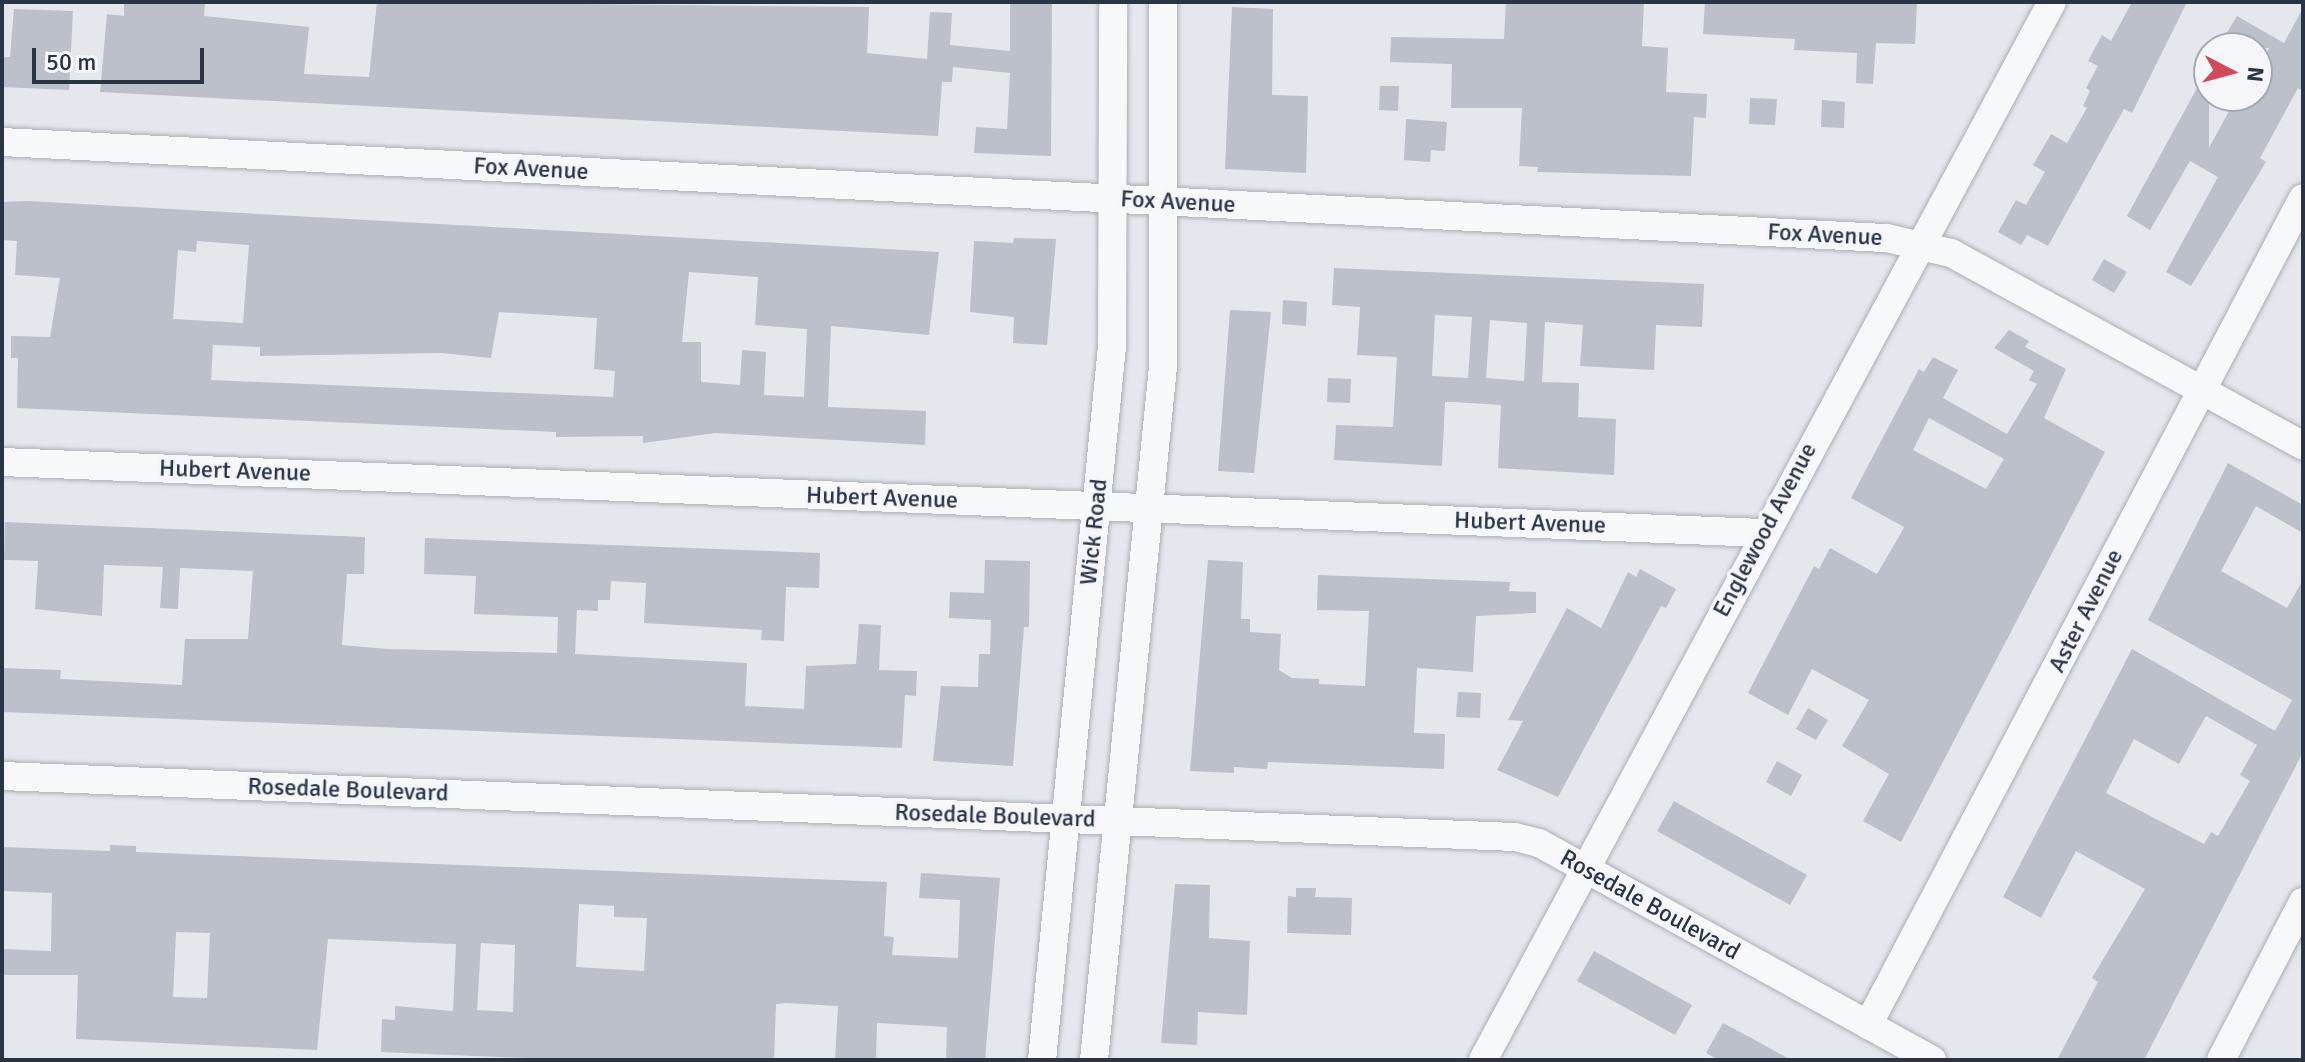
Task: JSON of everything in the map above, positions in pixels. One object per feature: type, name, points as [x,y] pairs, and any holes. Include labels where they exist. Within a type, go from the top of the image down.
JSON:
[{"type":"street","name":"Wick Road","points":[[1042,1060],[1112,346],[1113,2]]},
{"type":"street","points":[[1094,1060],[1163,366],[1163,2]]},
{"type":"street","name":"Englewood Avenue","points":[[1483,1060],[1588,870],[1762,533],[2052,2]]},
{"type":"street","name":"Fox Avenue","points":[[2,142],[1922,243],[1951,253],[2303,446]]},
{"type":"street","name":"Aster Avenue","points":[[1868,1025],[2303,198]]},
{"type":"street","name":"Hubert Avenue","points":[[2,462],[1762,533]]},
{"type":"street","name":"Rosedale Boulevard","points":[[2,776],[1515,837],[1588,870],[1932,1060]]},
{"type":"street","points":[[2221,1060],[2303,902]]},
{"type":"building","points":[[124,2],[205,2],[204,16],[309,27],[304,74],[369,77],[377,2],[869,7],[867,53],[927,59],[930,12],[952,13],[950,45],[1010,51],[1010,2],[1052,4],[1051,156],[974,153],[976,127],[1007,129],[1010,73],[953,67],[952,82],[942,82],[938,136],[100,92],[107,14],[124,16]]},
{"type":"building","points":[[1506,2],[1644,2],[1642,46],[1668,48],[1666,92],[1707,94],[1706,118],[1694,117],[1691,176],[1537,172],[1538,167],[1519,166],[1522,108],[1451,108],[1452,64],[1390,62],[1391,37],[1504,39]]},
{"type":"building","points":[[1705,2],[1917,4],[1915,44],[1876,43],[1873,84],[1856,83],[1857,53],[1794,50],[1795,39],[1703,34]]},
{"type":"building","points":[[2132,2],[2187,2],[2132,113],[2124,109],[2048,246],[2027,235],[2021,245],[1998,232],[2016,200],[2026,205],[2045,172],[2033,165],[2051,134],[2067,143],[2087,108],[2083,106],[2090,91],[2086,88],[2098,66],[2088,61],[2102,35],[2111,41]]},
{"type":"building","points":[[1232,7],[1273,9],[1272,95],[1308,96],[1306,173],[1225,169]]},
{"type":"building","points":[[2303,8],[2303,91],[2298,88],[2260,158],[2266,162],[2191,286],[2166,272],[2218,177],[2190,161],[2150,230],[2127,216],[2193,95],[2193,112],[2209,112],[2209,148],[2229,112],[2273,112],[2273,37],[2284,43]]},
{"type":"building","points":[[14,9],[73,11],[69,90],[2,87],[2,57],[10,57]]},
{"type":"building","points":[[2237,16],[2265,32],[2227,32]]},
{"type":"building","points":[[1380,86],[1399,86],[1398,111],[1379,110]]},
{"type":"building","points":[[1750,98],[1777,99],[1775,125],[1749,124]]},
{"type":"building","points":[[1822,100],[1845,102],[1844,128],[1821,127]]},
{"type":"building","points":[[1406,119],[1447,122],[1445,151],[1431,150],[1430,162],[1404,160]]},
{"type":"building","points":[[2,202],[939,252],[929,335],[831,326],[828,407],[926,411],[925,445],[715,433],[643,443],[643,436],[556,437],[556,432],[17,408],[18,358],[11,358],[11,336],[50,337],[60,278],[15,275],[17,241],[2,240]],"holes":[[[197,241],[249,245],[243,323],[173,319],[178,250],[196,252]],[[689,272],[758,277],[755,325],[807,329],[804,397],[764,395],[766,352],[742,350],[740,385],[701,382],[701,342],[682,342]],[[499,312],[597,318],[594,369],[615,371],[613,397],[211,380],[213,345],[260,347],[260,356],[441,353],[491,358]]]},
{"type":"building","points":[[1014,238],[1056,239],[1047,345],[1013,343],[1014,317],[970,312],[974,241],[1013,243]]},
{"type":"building","points":[[2104,259],[2127,272],[2114,293],[2092,280]]},
{"type":"building","points":[[1334,268],[1704,284],[1702,327],[1656,325],[1654,370],[1580,366],[1583,325],[1545,322],[1542,382],[1579,383],[1578,417],[1616,419],[1614,475],[1498,468],[1501,405],[1454,402],[1445,402],[1442,466],[1334,460],[1336,425],[1393,427],[1397,357],[1357,355],[1360,307],[1332,305]],"holes":[[[1435,315],[1472,317],[1468,378],[1432,376]],[[1490,320],[1527,323],[1524,381],[1486,378]]]},
{"type":"building","points":[[1283,300],[1307,302],[1306,326],[1282,324]]},
{"type":"building","points":[[1230,310],[1271,312],[1254,473],[1218,471]]},
{"type":"building","points":[[2009,330],[2029,341],[2025,347],[2066,369],[2044,418],[2105,452],[1901,842],[1863,821],[1889,774],[1842,746],[1869,700],[1812,669],[1788,715],[1748,693],[1814,566],[1819,569],[1830,548],[1877,574],[1901,533],[1904,527],[1851,498],[1919,369],[1924,372],[1933,357],[1958,370],[1943,398],[2007,434],[2037,384],[2029,380],[2034,371],[1994,348]],"holes":[[[1929,418],[2004,459],[1986,489],[1913,450]]]},
{"type":"building","points":[[1328,378],[1351,379],[1350,403],[1327,402]]},
{"type":"building","points":[[2228,463],[2303,505],[2303,533],[2256,506],[2221,571],[2287,608],[2303,580],[2303,752],[2144,1060],[2057,1060],[2098,982],[2092,978],[2145,889],[2076,851],[2041,918],[2003,897],[2132,649],[2275,731],[2292,700],[2148,620]],"holes":[[[2206,716],[2257,745],[2240,775],[2250,781],[2218,836],[2211,832],[2204,844],[2106,793],[2134,739],[2179,764]]]},
{"type":"building","points":[[5,522],[365,537],[364,574],[347,574],[342,645],[387,649],[557,653],[558,617],[474,614],[476,576],[424,574],[425,538],[820,553],[819,588],[786,587],[784,641],[761,640],[762,630],[644,623],[646,583],[611,581],[610,600],[598,600],[598,611],[577,610],[575,654],[747,663],[745,706],[804,709],[806,666],[856,664],[859,624],[881,625],[879,670],[917,671],[916,696],[905,695],[902,748],[2,712],[2,668],[61,670],[60,679],[182,685],[185,639],[248,639],[253,571],[180,568],[178,609],[160,608],[163,567],[104,565],[102,616],[35,609],[38,561],[4,560]]},
{"type":"building","points":[[985,560],[1030,561],[1029,627],[1024,627],[1013,766],[933,761],[941,686],[978,687],[979,654],[990,654],[991,620],[949,618],[950,592],[984,593]]},
{"type":"building","points":[[1208,560],[1243,562],[1241,619],[1250,619],[1250,632],[1281,634],[1279,670],[1292,678],[1319,679],[1319,684],[1365,686],[1369,611],[1317,610],[1318,575],[1510,582],[1509,591],[1536,592],[1536,613],[1476,616],[1473,672],[1417,668],[1414,733],[1445,734],[1444,769],[1268,762],[1267,769],[1234,767],[1234,773],[1190,771]]},
{"type":"building","points":[[1640,569],[1676,589],[1666,608],[1661,606],[1558,797],[1497,770],[1523,721],[1508,720],[1567,608],[1601,628],[1628,572],[1636,577]]},
{"type":"building","points":[[1458,692],[1481,693],[1480,718],[1456,717]]},
{"type":"building","points":[[1808,708],[1828,720],[1816,740],[1796,729]]},
{"type":"building","points":[[1777,761],[1802,775],[1791,796],[1766,782]]},
{"type":"building","points":[[1674,801],[1807,875],[1790,905],[1657,831]]},
{"type":"building","points":[[110,845],[136,846],[136,852],[887,882],[884,936],[894,937],[892,955],[958,958],[960,900],[919,898],[921,873],[1000,878],[985,1060],[946,1060],[947,1027],[877,1023],[876,1060],[835,1060],[838,1006],[786,1003],[776,1004],[774,1060],[571,1060],[381,1052],[382,1019],[395,1020],[395,1006],[453,1011],[456,944],[328,939],[317,1050],[76,1039],[78,975],[2,975],[2,949],[51,951],[52,893],[2,891],[2,847],[110,851]],"holes":[[[579,904],[614,906],[614,917],[647,918],[644,971],[576,967]],[[176,932],[210,933],[207,998],[173,997]],[[481,943],[515,945],[513,1012],[477,1010]]]},
{"type":"building","points":[[1175,884],[1210,885],[1209,938],[1250,941],[1247,1015],[1198,1012],[1197,1045],[1161,1043]]},
{"type":"building","points":[[1296,888],[1316,888],[1315,897],[1352,898],[1351,935],[1287,933],[1288,896],[1296,897]]},
{"type":"building","points":[[1594,951],[1692,1005],[1675,1035],[1577,981]]},
{"type":"building","points":[[1723,1023],[1791,1060],[1719,1060],[1706,1053]]}]
